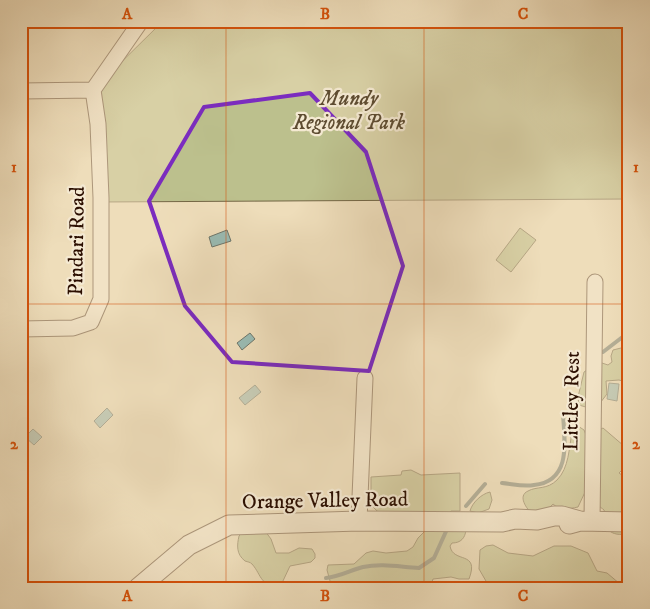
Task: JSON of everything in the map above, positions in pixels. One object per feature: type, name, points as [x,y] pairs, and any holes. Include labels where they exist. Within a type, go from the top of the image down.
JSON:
[{"type":"street","points":[[21,91],[93,90],[141,21]]},
{"type":"street","name":"Pindari Road","points":[[21,328],[73,328],[91,322],[101,299],[101,198],[98,124],[93,90]]},
{"type":"street","name":"Littley Rest","points":[[586,521],[595,282]]},
{"type":"street","points":[[359,521],[365,378]]},
{"type":"street","name":"Orange Valley Road","points":[[138,588],[189,546],[229,526],[359,521],[502,522],[515,519],[537,520],[554,516],[586,521],[629,522]]},
{"type":"highlighted area","points":[[310,93],[366,152],[403,266],[369,371],[232,362],[185,306],[149,201],[204,107]]},
{"type":"green space","name":"Mundy Regional Park","points":[[316,21],[629,21],[629,199],[101,202],[93,90],[160,24],[316,27]]},
{"type":"green space","points":[[520,228],[536,240],[511,272],[496,260]]},
{"type":"green space","points":[[621,348],[629,350],[629,383],[619,380],[606,381],[607,394],[597,407],[589,408],[579,405],[578,397],[584,372],[599,362],[608,365],[612,362],[613,350]]},
{"type":"green space","points":[[578,426],[584,430],[586,435],[589,468],[586,490],[578,507],[564,508],[553,504],[547,510],[532,514],[524,502],[523,496],[531,490],[550,485],[561,475],[568,457],[572,432]]},
{"type":"green space","points":[[603,428],[624,446],[628,464],[619,473],[629,480],[629,532],[625,534],[614,534],[608,530],[605,523],[604,510],[598,504],[599,430]]},
{"type":"green space","points":[[411,470],[421,475],[460,473],[460,511],[451,511],[450,513],[383,514],[377,511],[371,505],[371,477],[401,475],[402,471]]},
{"type":"green space","points":[[490,492],[492,500],[489,509],[478,513],[470,511],[477,499]]},
{"type":"green space","points":[[426,530],[466,530],[462,540],[452,543],[450,546],[456,555],[465,558],[471,564],[469,579],[451,577],[433,579],[430,588],[399,588],[383,582],[377,582],[363,588],[332,588],[327,570],[328,565],[354,564],[366,553],[373,551],[386,553],[407,551],[413,547]]},
{"type":"green space","points":[[265,531],[271,539],[276,553],[289,553],[299,548],[312,549],[315,558],[311,562],[290,566],[282,583],[265,583],[252,564],[242,558],[238,546],[239,536],[242,533]]},
{"type":"green space","points":[[493,545],[508,553],[533,556],[554,546],[571,546],[588,553],[597,571],[607,573],[620,584],[620,588],[490,588],[479,569],[480,550],[486,546]]},
{"type":"water","points":[[227,230],[231,241],[212,247],[209,237]]},
{"type":"water","points":[[250,333],[255,339],[242,350],[237,343]]},
{"type":"water","points":[[609,383],[619,384],[617,401],[607,399]]},
{"type":"water","points":[[255,385],[261,392],[245,405],[239,398]]},
{"type":"water","points":[[107,408],[113,415],[100,428],[94,421]]},
{"type":"water","points":[[33,429],[42,437],[34,445],[25,437]]},
{"type":"waterway","points":[[603,352],[629,332]]},
{"type":"waterway","points":[[502,483],[530,486],[546,482],[554,476],[560,468],[563,459],[565,437],[563,415]]},
{"type":"waterway","points":[[466,506],[485,484]]},
{"type":"waterway","points":[[326,578],[370,566],[384,565],[419,568],[434,558],[448,527]]},
{"type":"waterway","points":[[307,588],[313,583]]}]
